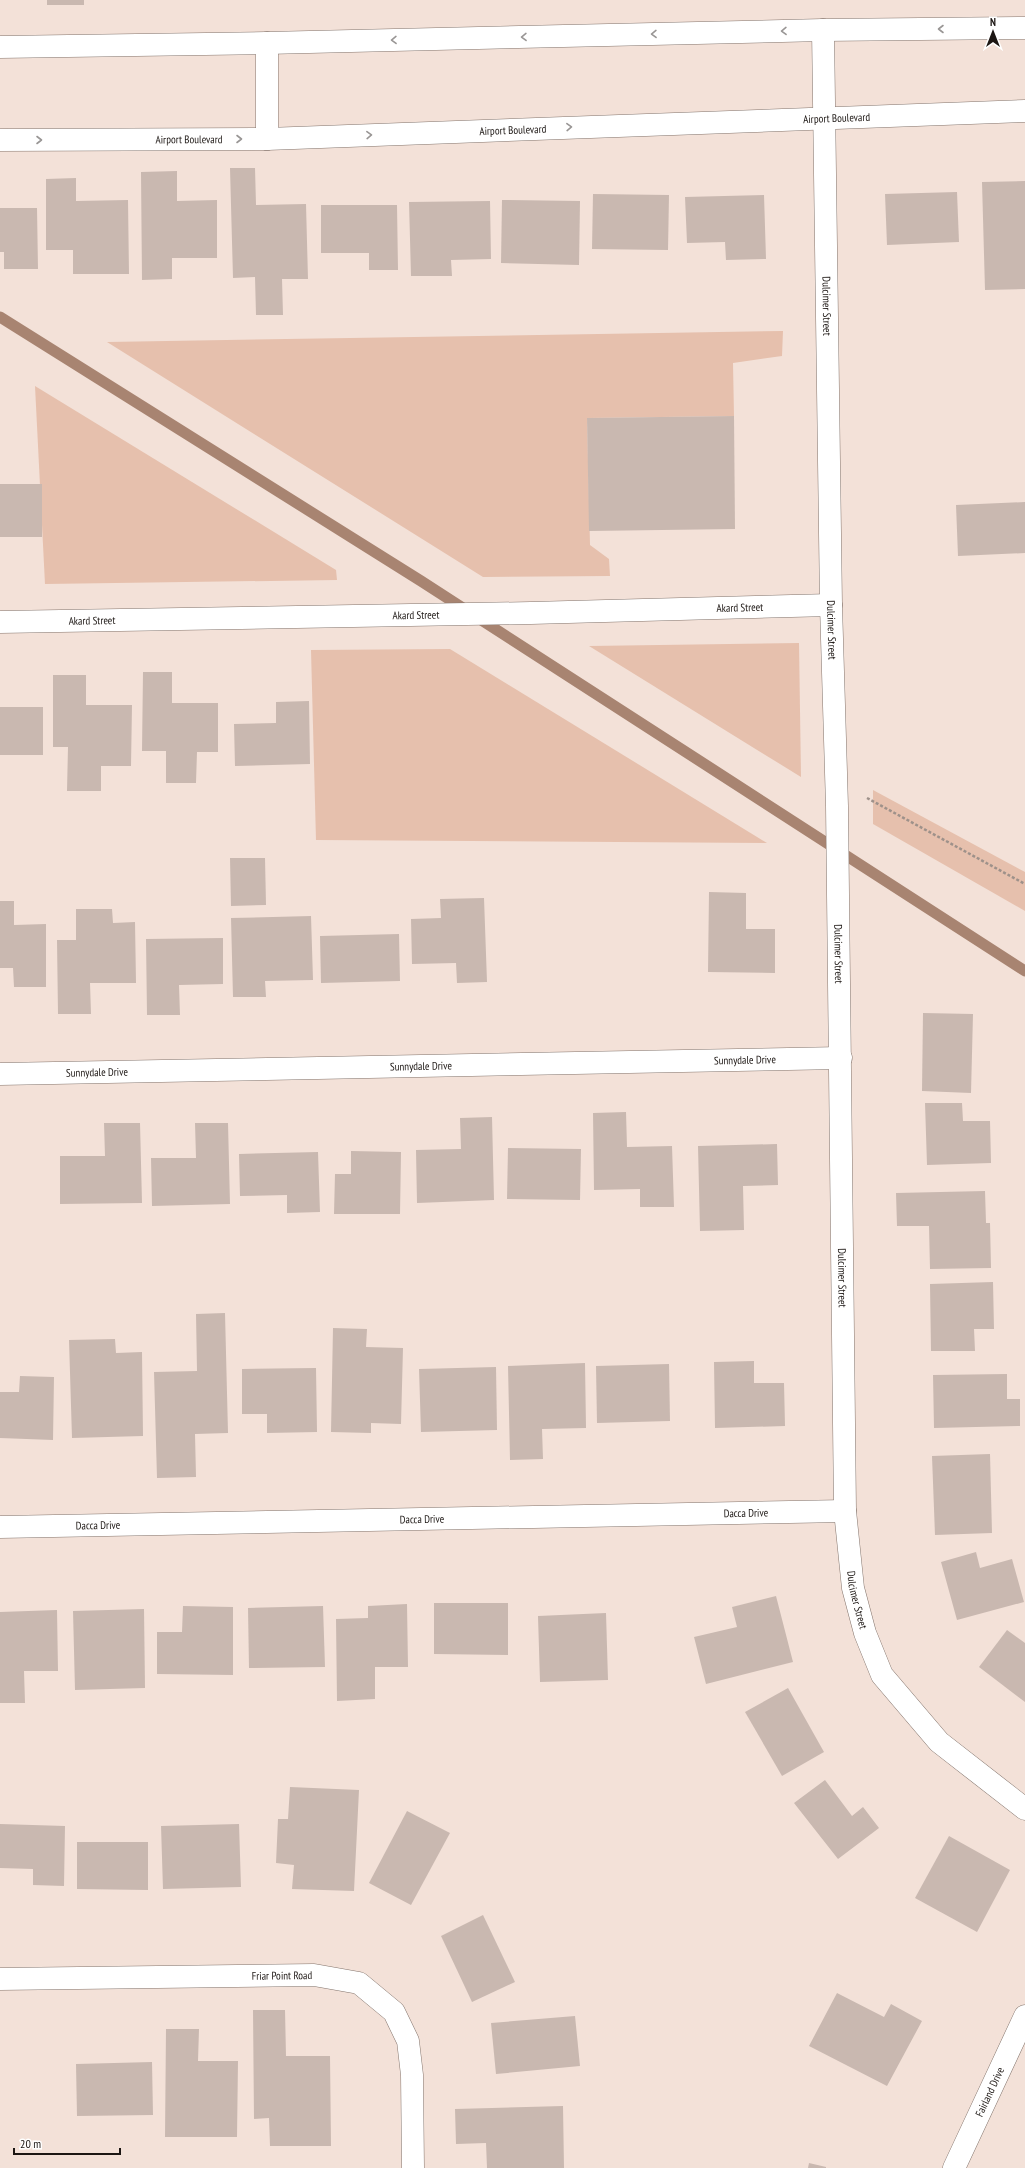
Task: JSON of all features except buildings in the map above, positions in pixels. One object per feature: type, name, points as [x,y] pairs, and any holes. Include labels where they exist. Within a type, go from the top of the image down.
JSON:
[{"type":"street","points":[[0,47],[267,43],[823,30],[1025,28]]},
{"type":"street","name":"Dulcimer Street","points":[[823,30],[831,605],[837,782],[845,1511],[853,1588],[864,1633],[882,1675],[939,1742],[1025,1808]]},
{"type":"street","points":[[267,43],[267,139]]},
{"type":"street","name":"Airport Boulevard","points":[[0,140],[267,139],[1025,111]]},
{"type":"street","name":"Akard Street","points":[[0,622],[532,613],[831,605]]},
{"type":"street","name":"Sunnydale Drive","points":[[0,1074],[841,1058]]},
{"type":"street","name":"Dacca Drive","points":[[0,1526],[845,1511]]},
{"type":"street","name":"Friar Point Road","points":[[0,1979],[314,1975],[359,1983],[394,2012],[408,2041],[412,2075],[413,2168]]},
{"type":"street","name":"Fairland Drive","points":[[954,2168],[1025,2016]]},
{"type":"path","points":[[837,782],[1025,884]]},
{"type":"shaded area","points":[[783,331],[782,356],[733,363],[734,416],[587,418],[590,545],[609,559],[610,576],[483,577],[107,342]]},
{"type":"shaded area","points":[[35,386],[336,570],[337,580],[45,584]]},
{"type":"shaded area","points":[[799,643],[801,777],[589,646]]},
{"type":"shaded area","points":[[450,649],[767,843],[316,840],[311,650]]},
{"type":"shaded area","points":[[873,790],[1025,872],[1025,911],[873,824]]},
{"type":"waterway","points":[[0,317],[421,581],[1025,971]]}]
